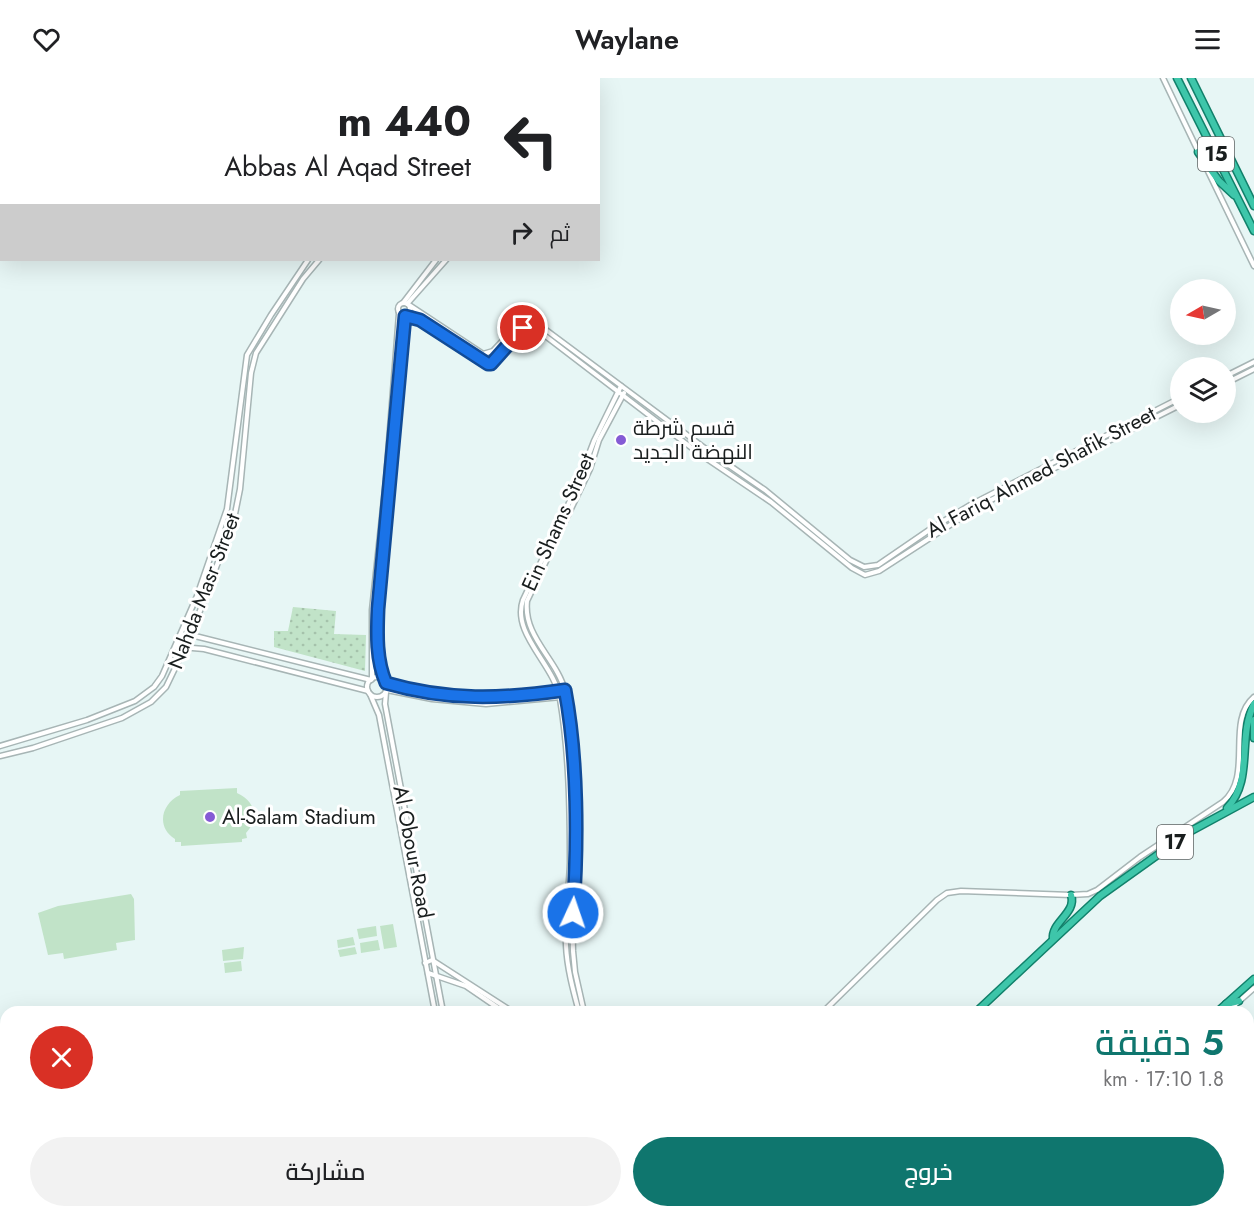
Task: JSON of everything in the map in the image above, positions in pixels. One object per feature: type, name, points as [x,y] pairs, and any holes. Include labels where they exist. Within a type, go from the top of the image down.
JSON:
[{"type":"highway","name":"15","points":[[1177,78],[1254,231]]},
{"type":"highway","name":"15","points":[[1191,78],[1254,206]]},
{"type":"highway","points":[[1198,152],[1221,184],[1237,197]]},
{"type":"highway","points":[[1222,813],[1237,797],[1242,787],[1247,727],[1254,704]]},
{"type":"highway","points":[[1254,720],[1254,738]]},
{"type":"highway","name":"17","points":[[982,1006],[1109,890],[1159,853],[1222,813],[1254,797]]},
{"type":"highway","points":[[1053,939],[1054,930],[1071,907],[1071,895]]},
{"type":"highway","points":[[1226,1005],[1254,979]]},
{"type":"highway","points":[[1000,989],[1006,995]]},
{"type":"highway","points":[[1226,1005],[1239,1002]]},
{"type":"street","points":[[1163,78],[1254,266]]},
{"type":"street","name":"Nahda Masr Street","points":[[0,746],[107,713],[135,701],[153,688],[162,676],[197,596],[230,497],[246,359],[258,335],[307,261]]},
{"type":"street","name":"Nahda Masr Street","points":[[0,756],[33,748],[130,715],[160,694],[168,683],[187,646],[234,519],[251,373],[256,353],[303,279],[318,261]]},
{"type":"street","points":[[406,304],[435,261]]},
{"type":"street","points":[[369,692],[372,610],[386,480],[398,307],[406,304],[445,261]]},
{"type":"street","points":[[386,691],[386,682],[379,658],[378,609],[406,315],[410,311],[406,304]]},
{"type":"street","name":"Al Fariq Ahmed Shafik Street","points":[[406,304],[483,354],[493,351],[519,322],[531,319],[785,507],[857,572],[868,575],[879,571],[935,533],[1011,489],[1170,410]]},
{"type":"street","points":[[399,314],[406,315]]},
{"type":"street","name":"Al Fariq Ahmed Shafik Street","points":[[406,315],[420,320],[488,364],[491,364],[520,331],[531,327],[697,452],[829,546],[857,565],[871,567],[881,563],[941,522],[1015,481],[1170,403]]},
{"type":"street","points":[[1236,371],[1254,362]]},
{"type":"street","points":[[1236,378],[1254,369]]},
{"type":"street","name":"Ein Shams Street","points":[[578,1006],[570,976],[566,944],[569,792],[560,698],[551,672],[523,626],[521,605],[621,386]]},
{"type":"street","name":"Ein Shams Street","points":[[583,1006],[573,951],[575,798],[573,752],[565,690],[555,668],[528,623],[526,612],[527,601],[590,469],[599,440],[626,390]]},
{"type":"street","points":[[781,511],[785,507]]},
{"type":"street","points":[[941,522],[945,527]]},
{"type":"street","points":[[932,528],[935,533]]},
{"type":"street","points":[[214,544],[223,548]]},
{"type":"street","points":[[212,553],[219,556]]},
{"type":"street","points":[[191,635],[371,679],[380,678],[386,682],[423,693],[464,698],[565,690]]},
{"type":"street","points":[[177,644],[181,647],[187,646],[263,664],[380,696],[386,691],[432,699],[486,704],[566,697]]},
{"type":"street","points":[[263,664],[266,654]]},
{"type":"street","points":[[153,688],[160,694]]},
{"type":"street","name":"Al Obour Road","points":[[386,691],[385,704],[442,1006]]},
{"type":"street","name":"Al Obour Road","points":[[369,692],[379,715],[434,1006]]},
{"type":"street","points":[[143,695],[150,702]]},
{"type":"street","points":[[829,1006],[937,900],[947,893],[961,891],[1084,895],[1097,890],[1140,857],[1218,806],[1231,795],[1239,773],[1243,714],[1254,697]]},
{"type":"street","points":[[425,963],[429,960],[434,961],[504,1006]]},
{"type":"street","points":[[427,973],[466,986],[495,1006]]},
{"type":"street","points":[[1234,1006],[1254,988]]},
{"type":"green space","points":[[293,607],[336,611],[334,634],[366,635],[365,671],[274,647],[274,631],[288,631]]},
{"type":"green space","points":[[237,788],[237,793],[248,801],[254,810],[253,822],[246,833],[247,838],[242,839],[242,842],[181,846],[181,842],[175,842],[165,828],[163,816],[165,810],[180,795],[180,791]]},
{"type":"green space","points":[[131,894],[134,899],[135,940],[116,943],[117,950],[64,959],[63,953],[48,955],[38,913],[58,906]]},
{"type":"green space","points":[[393,924],[397,947],[384,949],[380,926]]},
{"type":"green space","points":[[376,926],[377,936],[359,939],[357,929]]},
{"type":"green space","points":[[353,937],[355,945],[338,948],[337,940]]},
{"type":"green space","points":[[378,940],[380,950],[361,953],[360,943]]},
{"type":"green space","points":[[244,947],[243,959],[223,961],[222,950]]},
{"type":"green space","points":[[355,947],[357,954],[340,957],[338,950]]},
{"type":"green space","points":[[241,961],[242,971],[225,973],[224,963]]},
{"type":"place","name":"قسم شرطة النهضة الجديد","points":[[621,440]]},
{"type":"place","name":"Al-Salam Stadium","points":[[210,817]]},
{"type":"route","points":[[523,328],[491,364],[488,364],[420,320],[405,316],[378,609],[378,647],[386,683],[411,690],[474,698],[507,697],[565,690],[573,752],[575,798],[573,913]]}]
